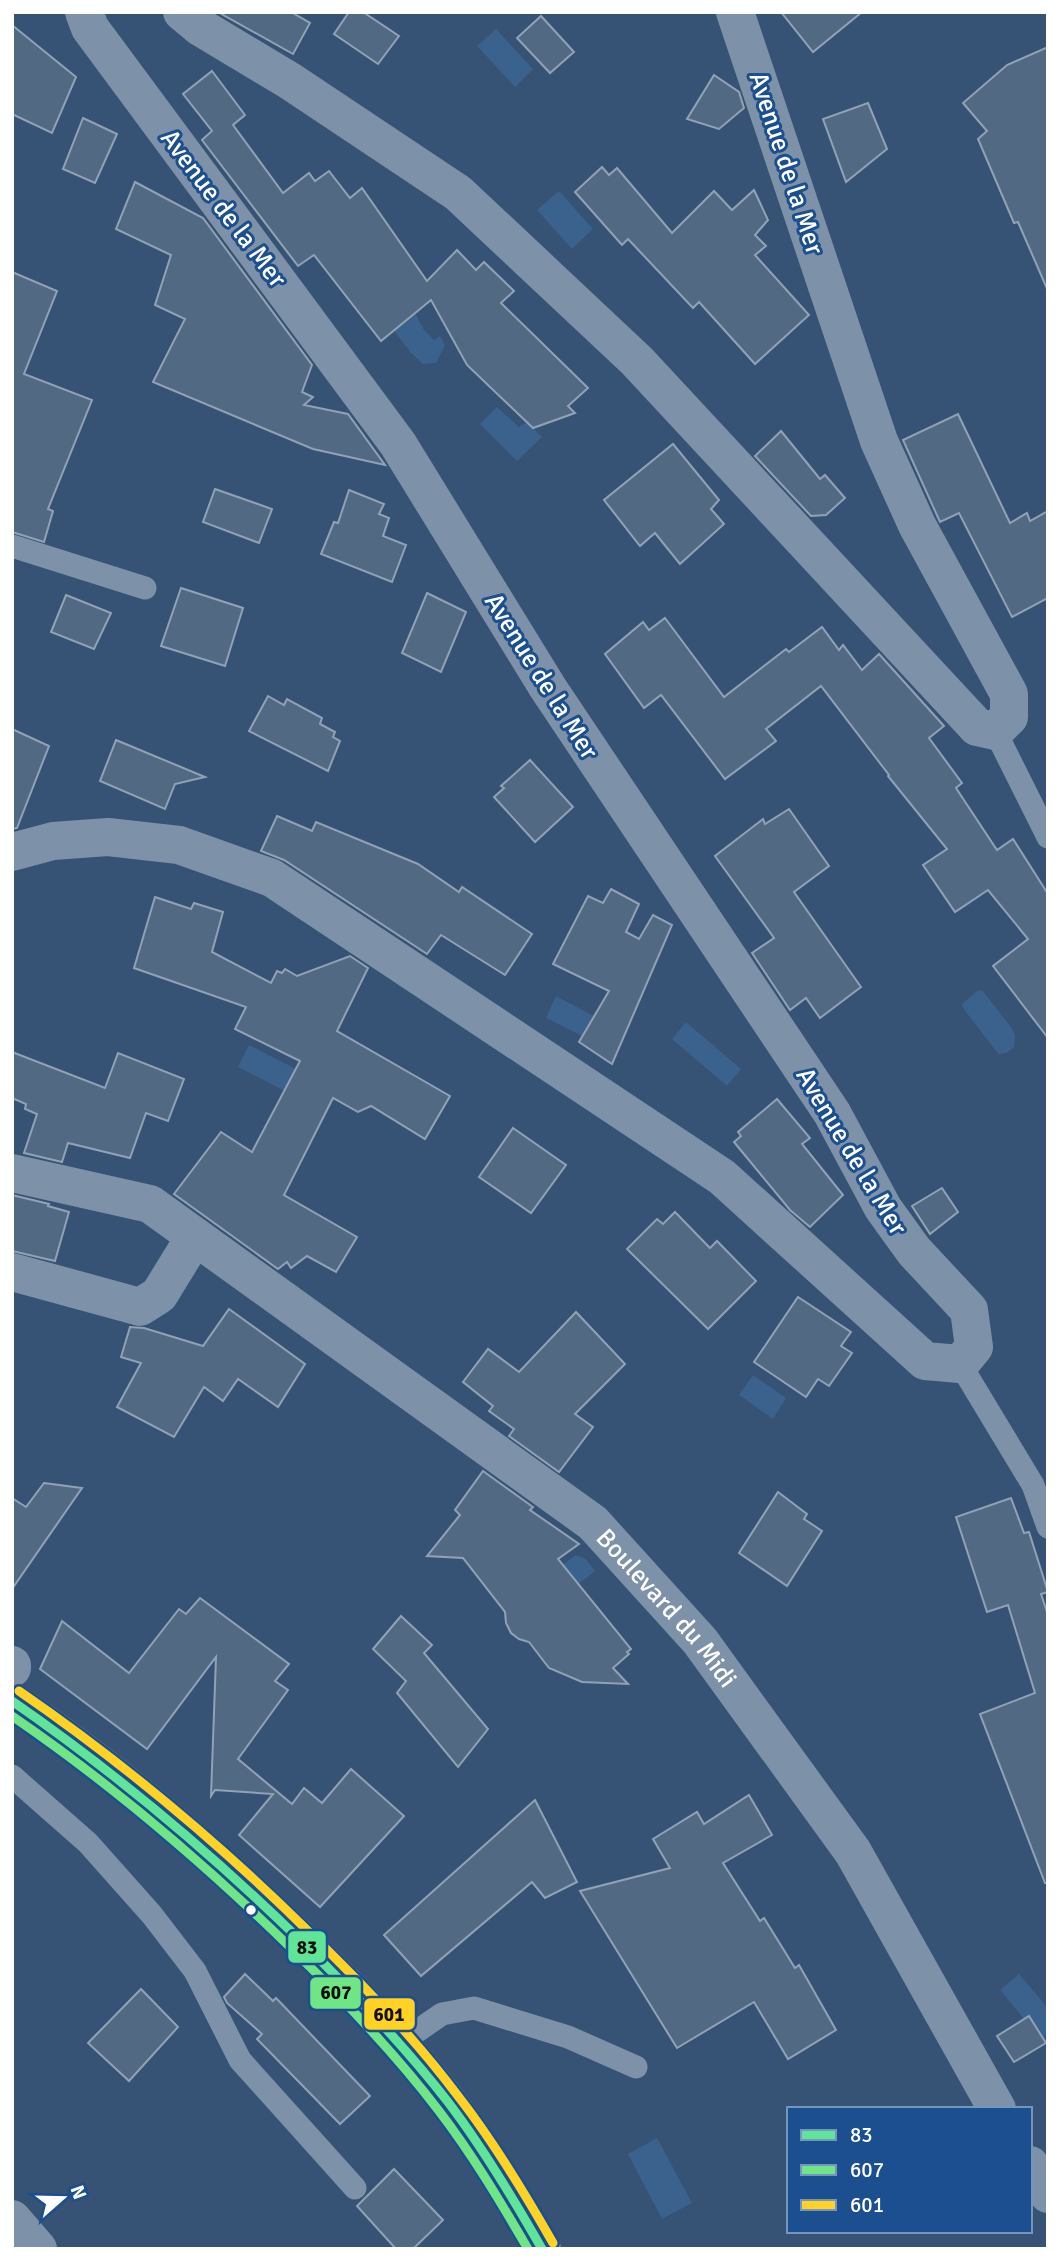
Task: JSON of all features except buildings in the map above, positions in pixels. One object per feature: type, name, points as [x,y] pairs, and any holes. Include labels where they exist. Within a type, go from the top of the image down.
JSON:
[{"type":"main road","points":[[12,1701],[73,1742],[220,1863],[309,1947],[400,2043],[448,2103],[489,2161],[542,2249]]},
{"type":"street","name":"Avenue de la Mer","points":[[83,12],[90,28],[398,444],[548,688],[832,1113],[883,1208],[914,1251],[969,1310],[974,1347],[960,1364]]},
{"type":"street","points":[[182,12],[200,27],[290,81],[458,193],[637,361],[977,727],[995,731]]},
{"type":"street","name":"Avenue de la Mer","points":[[735,12],[879,441],[917,525],[1009,694],[1009,718],[995,731]]},
{"type":"street","points":[[12,852],[53,841],[108,837],[179,845],[272,878],[722,1177],[925,1361],[960,1364]]},
{"type":"street","name":"Boulevard du Midi","points":[[12,1173],[149,1204],[593,1523],[700,1641],[853,1852],[995,2107]]},
{"type":"street","points":[[12,1272],[140,1307],[159,1294],[194,1237]]},
{"type":"street","points":[[1032,2168],[1048,2194]]},
{"type":"street","points":[[12,2219],[38,2249]]},
{"type":"lane","points":[[12,546],[145,588]]},
{"type":"lane","points":[[995,731],[1048,837]]},
{"type":"lane","points":[[960,1364],[1033,1485],[1048,1527]]},
{"type":"lane","points":[[12,1776],[88,1843],[152,1915],[195,1971],[240,2060],[355,2188]]},
{"type":"lane","points":[[400,2043],[442,2014],[474,2008],[568,2037],[636,2067]]},
{"type":"water","points":[[496,29],[533,69],[515,87],[477,46]]},
{"type":"water","points":[[559,191],[593,229],[572,249],[537,210]]},
{"type":"water","points":[[415,313],[424,330],[434,340],[440,336],[445,345],[436,363],[423,364],[392,328]]},
{"type":"water","points":[[497,407],[519,427],[527,422],[542,437],[517,461],[480,424]]},
{"type":"water","points":[[982,990],[1015,1035],[1014,1047],[1006,1053],[999,1054],[996,1051],[963,1008],[962,1004]]},
{"type":"water","points":[[556,996],[594,1016],[582,1036],[546,1018]]},
{"type":"water","points":[[686,1022],[741,1069],[727,1086],[672,1039]]},
{"type":"water","points":[[249,1045],[296,1069],[285,1091],[238,1067]]},
{"type":"water","points":[[753,1375],[786,1398],[773,1419],[739,1395]]},
{"type":"water","points":[[576,1555],[586,1559],[595,1571],[549,1607],[545,1577]]},
{"type":"water","points":[[1019,1974],[1048,2008],[1048,2034],[1042,2038],[1029,2017],[1024,2019],[1000,1990]]},
{"type":"water","points":[[657,2138],[692,2203],[662,2219],[628,2154]]},
{"type":"transit line","name":"601","points":[[19,1691],[95,1746],[205,1835],[274,1898],[367,1990],[423,2052],[471,2113],[553,2243]]},
{"type":"transit line","name":"83","points":[[12,1701],[88,1756],[197,1845],[267,1908],[358,1999],[461,2119],[542,2249]]},
{"type":"transit line","name":"607","points":[[12,1716],[50,1742],[158,1827],[260,1918],[332,1989],[387,2048],[439,2111],[474,2161],[528,2249]]}]
